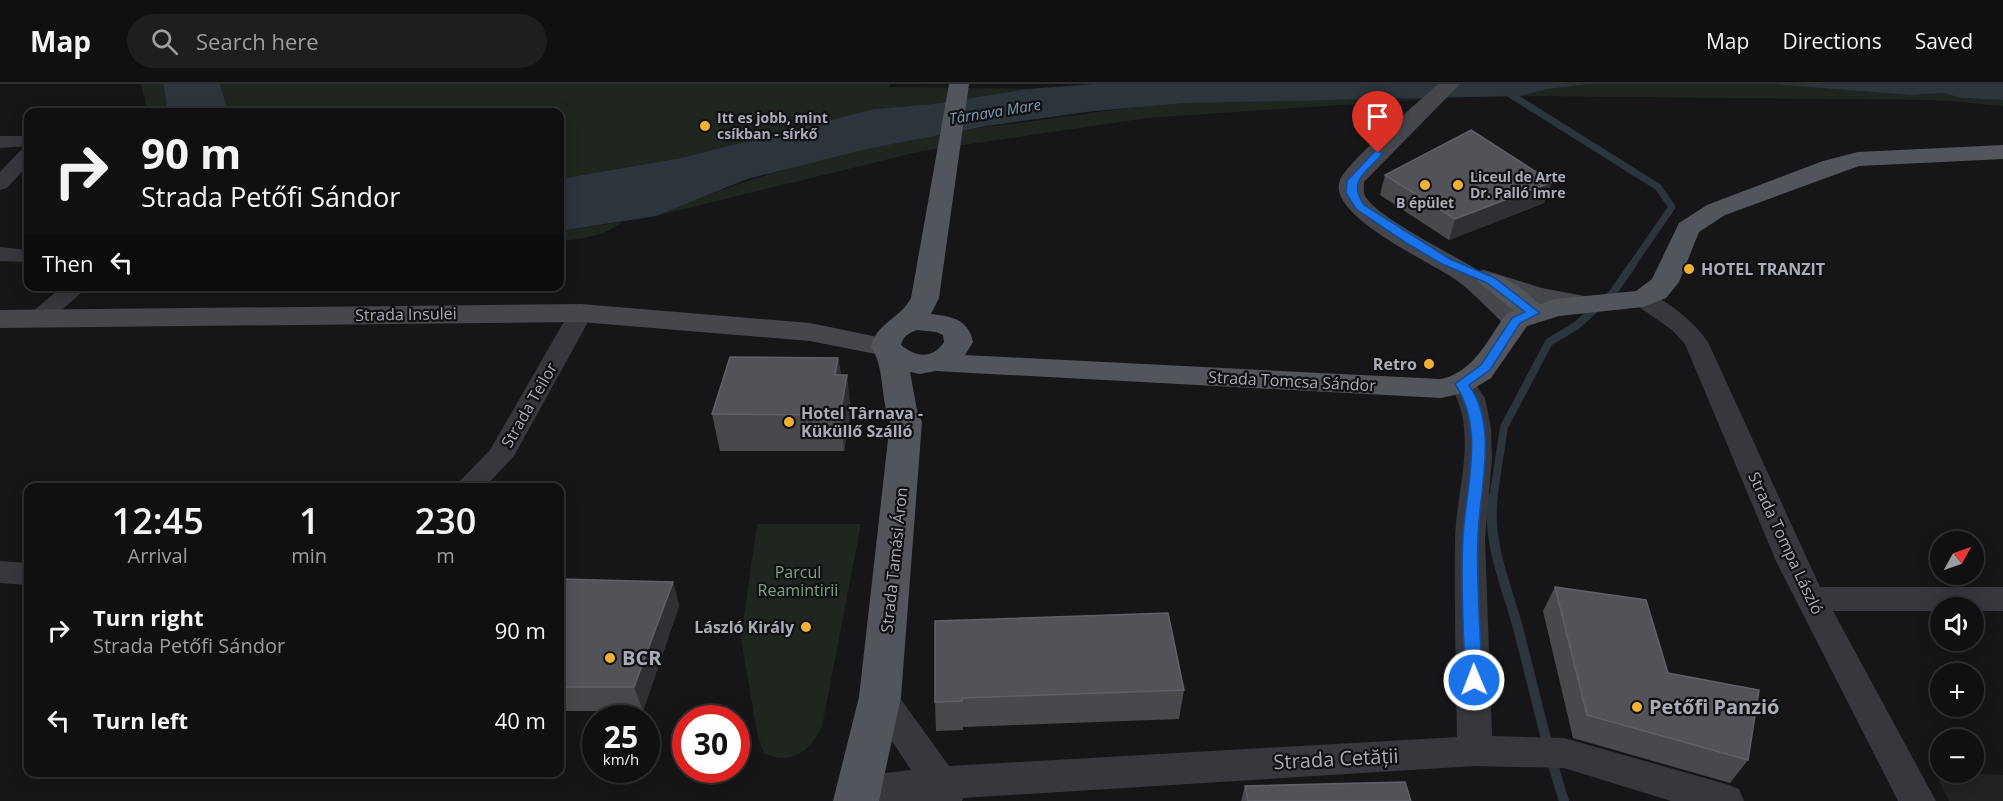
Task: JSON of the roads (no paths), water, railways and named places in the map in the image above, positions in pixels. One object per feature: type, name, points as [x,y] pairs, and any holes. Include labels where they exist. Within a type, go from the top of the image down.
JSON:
[{"type":"main road","points":[[894,339],[922,306],[933,255],[959,86]]},
{"type":"main road","points":[[1442,93],[1352,181],[1351,193],[1360,207],[1394,232],[1446,261],[1491,281],[1537,295],[1587,304]]},
{"type":"main road","points":[[1474,375],[1525,316],[1587,304],[1631,301],[1656,292],[1665,282],[1688,228],[1716,210],[1776,185],[1858,159],[2003,152]]},
{"type":"main road","points":[[932,363],[955,352],[959,344],[933,255]]},
{"type":"main road","points":[[1446,261],[1525,316]]},
{"type":"main road","points":[[1491,281],[1525,316]]},
{"type":"main road","name":"Strada Insulei","points":[[0,319],[581,313],[894,339]]},
{"type":"main road","points":[[894,339],[930,321],[998,349],[1093,370]]},
{"type":"main road","points":[[894,339],[915,364],[1093,370]]},
{"type":"main road","name":"Strada Tamási Áron","points":[[857,797],[880,697],[906,422],[902,410],[894,339]]},
{"type":"main road","name":"Strada Tamási Áron","points":[[906,422],[916,409],[932,363]]},
{"type":"main road","name":"Strada Tomcsa Sándor","points":[[1093,370],[1432,389],[1474,375]]},
{"type":"street","points":[[0,142],[24,141]]},
{"type":"street","points":[[0,184],[24,158]]},
{"type":"street","points":[[0,254],[24,256]]},
{"type":"street","points":[[40,317],[72,291]]},
{"type":"street","name":"Strada Tompa László","points":[[1631,301],[1680,325],[1696,342],[1791,561],[1917,801]]},
{"type":"street","name":"Strada Teilor","points":[[471,483],[500,456],[581,313]]},
{"type":"street","points":[[1474,375],[1472,398],[1478,428],[1478,459],[1470,538],[1475,751]]},
{"type":"street","points":[[0,572],[24,574]]},
{"type":"street","points":[[1811,598],[2003,599]]},
{"type":"street","points":[[880,697],[944,792]]},
{"type":"street","name":"Strada Cetății","points":[[857,797],[1475,751],[1546,753],[1726,801]]},
{"type":"water","points":[[163,84],[220,84],[227,108],[167,108]]},
{"type":"water","name":"Târnava Mare","points":[[1094,84],[1589,84],[1548,89],[1520,96],[1186,103],[1094,111],[986,126],[866,149],[747,179],[656,216],[564,230],[564,178],[681,158],[874,109],[933,104],[1027,89]]},
{"type":"water","points":[[1773,84],[2003,84],[2003,100],[1962,98],[1942,93],[1911,95]]},
{"type":"waterway","points":[[1494,84],[1658,187],[1672,207],[1632,265]]},
{"type":"waterway","points":[[1493,499],[1504,427],[1549,342],[1576,326],[1612,294],[1633,264]]},
{"type":"waterway","points":[[1493,497],[1495,548],[1564,801]]},
{"type":"place","name":"Itt es jobb, mint csíkban - sírkő","points":[[705,126]]},
{"type":"place","name":"B épület","points":[[1425,185]]},
{"type":"place","name":"Liceul de Arte Dr. Palló Imre","points":[[1458,185]]},
{"type":"place","name":"HOTEL TRANZIT","points":[[1689,269]]},
{"type":"place","name":"Retro","points":[[1429,364]]},
{"type":"place","name":"Hotel Târnava - Küküllő Szálló","points":[[789,422]]},
{"type":"place","name":"László Király","points":[[806,627]]},
{"type":"place","name":"BCR","points":[[610,658]]},
{"type":"place","name":"Petőfi Panzió","points":[[1637,707]]},
{"type":"park label","name":"Parcul Reamintirii","points":[[798,581]]}]
